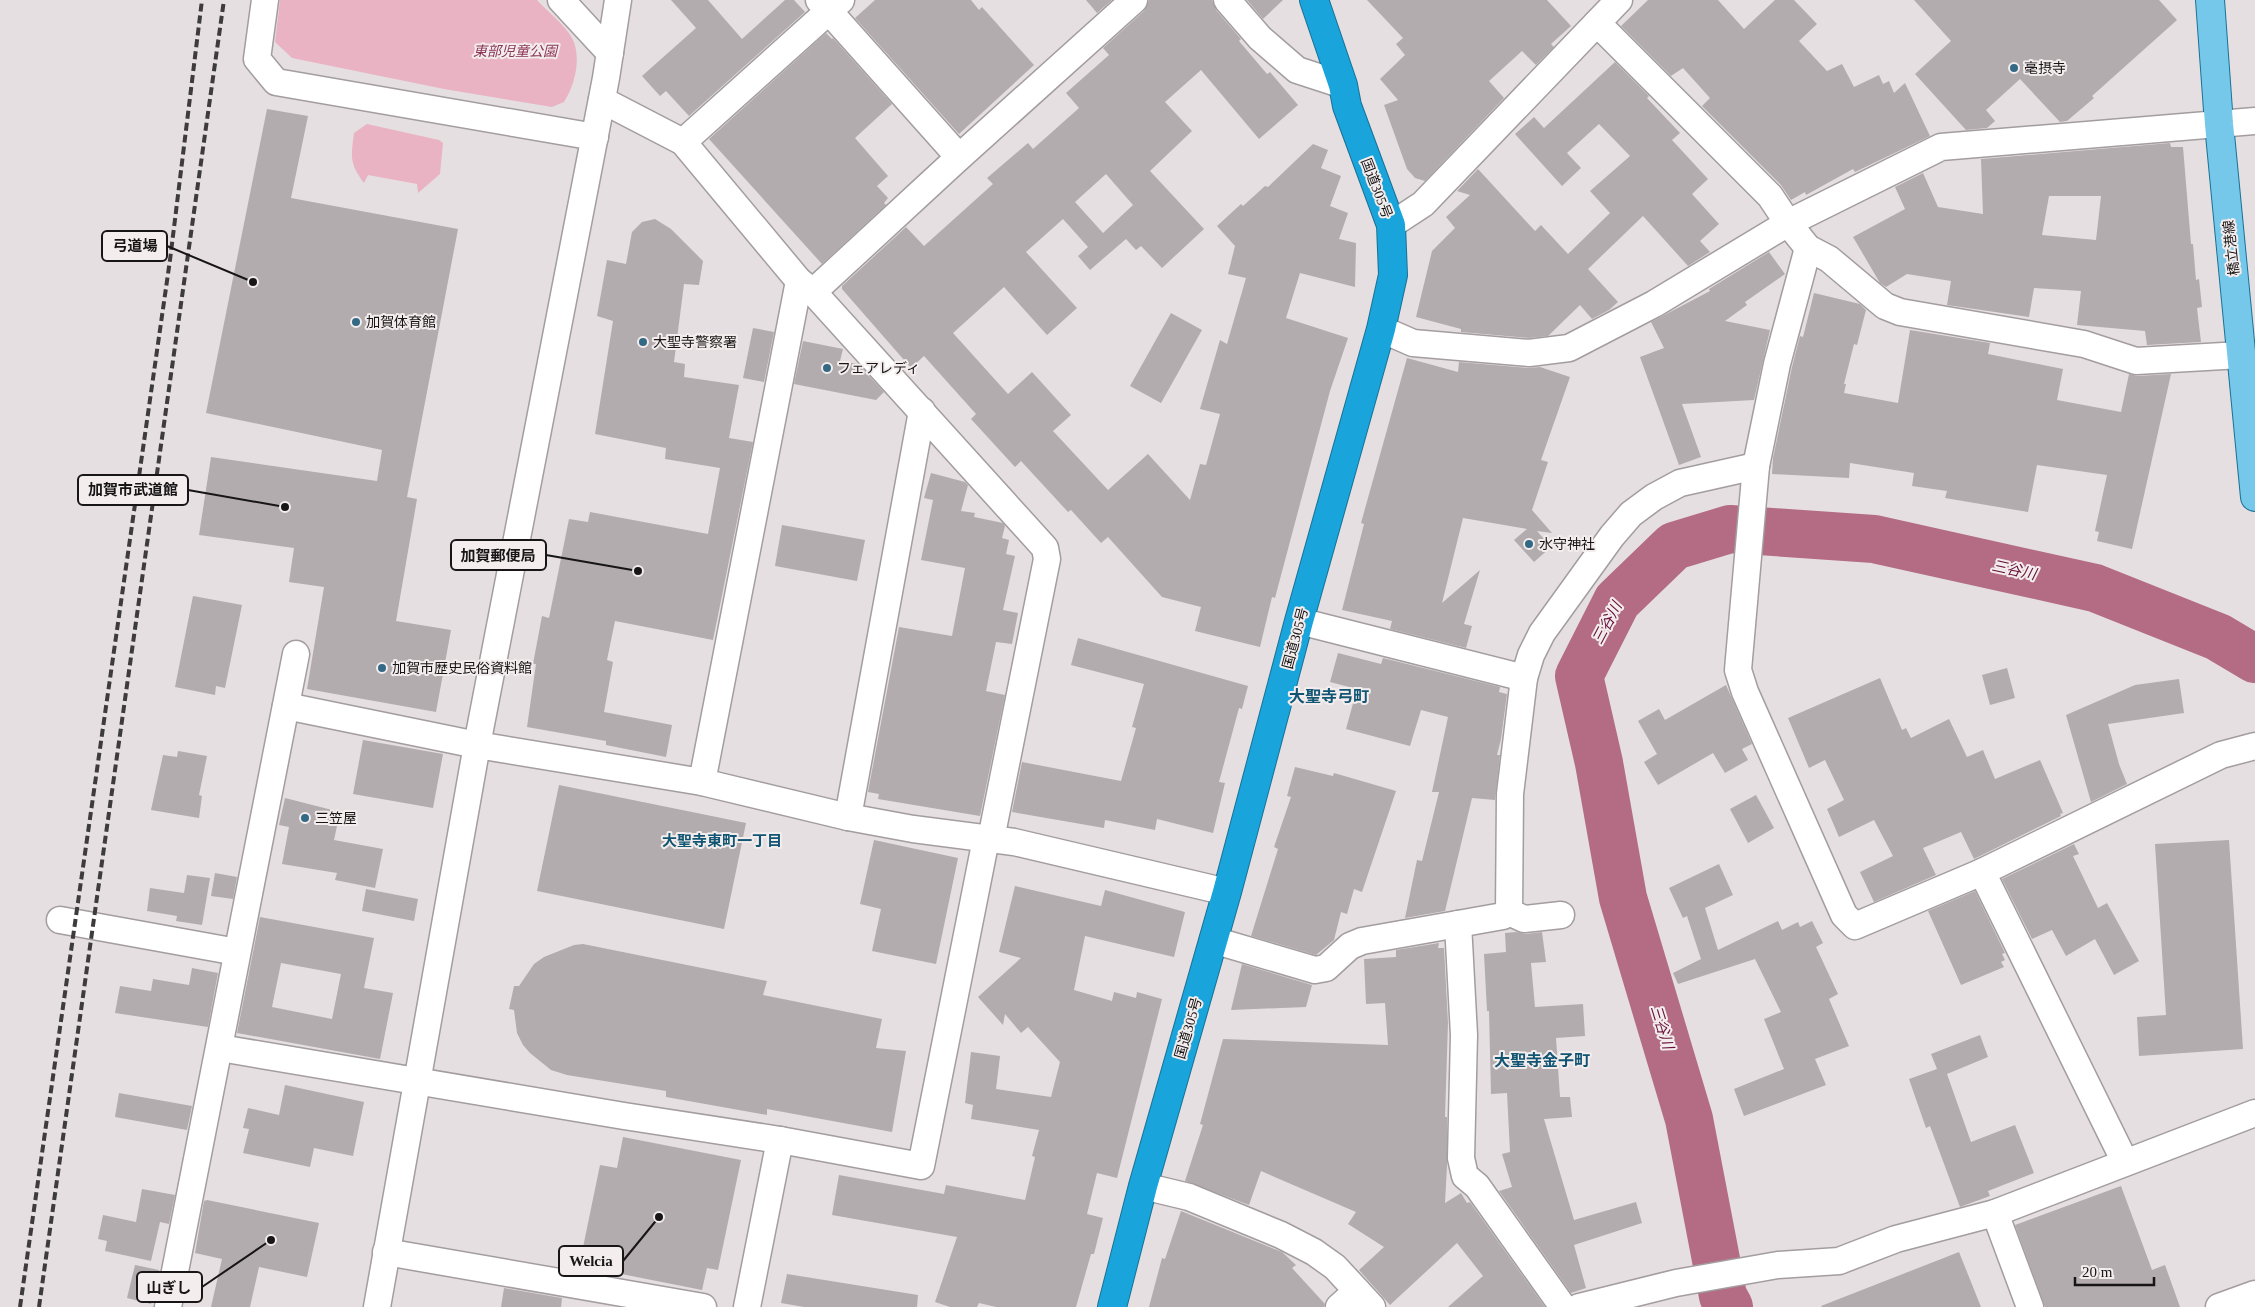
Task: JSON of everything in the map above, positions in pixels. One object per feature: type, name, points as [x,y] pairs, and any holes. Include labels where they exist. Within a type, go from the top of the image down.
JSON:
[{"type":"highway","name":"国道305号","points":[[1112,1307],[1142,1186],[1228,892],[1299,621],[1381,329],[1393,275],[1391,225],[1347,106],[1343,85],[1314,0]]},
{"type":"main road","name":"橋立港線","points":[[2210,0],[2218,124],[2255,497]]},
{"type":"street","points":[[265,0],[257,60],[276,82],[595,137]]},
{"type":"street","points":[[561,0],[610,53]]},
{"type":"street","points":[[377,1307],[477,744],[595,137],[618,0]]},
{"type":"street","points":[[702,782],[806,286],[959,157],[1134,0]]},
{"type":"street","points":[[1227,0],[1260,38],[1297,70],[1343,85]]},
{"type":"street","points":[[1391,225],[1423,204],[1619,0]]},
{"type":"street","points":[[683,142],[829,4],[959,157]]},
{"type":"street","points":[[1598,23],[1770,196],[1808,248],[1829,259],[1884,306],[1900,312],[2084,344],[2136,361],[2241,355]]},
{"type":"street","points":[[220,1048],[624,1116],[780,1140],[921,1166],[1047,559],[1045,548],[1038,538],[806,286],[683,142],[602,100]]},
{"type":"street","points":[[1381,329],[1413,343],[1529,353],[1569,348],[1654,304],[1788,223],[1942,146],[2255,121]]},
{"type":"street","points":[[1808,248],[1777,364],[1756,472],[1738,670],[1745,692],[1844,915],[1855,926],[1982,872],[2221,755],[2255,746]]},
{"type":"street","points":[[848,818],[922,411]]},
{"type":"street","points":[[1510,912],[1510,794],[1524,678],[1531,655],[1542,634],[1612,536],[1631,514],[1654,497],[1680,483],[1756,472]]},
{"type":"street","points":[[1299,621],[1524,678]]},
{"type":"street","points":[[168,1307],[296,654]]},
{"type":"street","points":[[286,706],[477,744],[702,782],[848,818],[1014,842],[1228,892]]},
{"type":"street","points":[[1982,872],[2124,1162]]},
{"type":"street","points":[[1510,912],[1524,918],[1561,915]]},
{"type":"street","points":[[1213,940],[1315,970],[1326,968],[1350,946],[1362,941],[1503,916],[1510,912]]},
{"type":"street","points":[[60,920],[237,952]]},
{"type":"street","points":[[1458,924],[1464,1035],[1461,1158],[1466,1176],[1477,1186],[1563,1307]]},
{"type":"street","points":[[1579,1307],[1676,1282],[1778,1265],[1839,1261],[1896,1239],[1995,1213],[2255,1113]]},
{"type":"street","points":[[747,1307],[780,1140]]},
{"type":"street","points":[[1142,1186],[1189,1197],[1281,1235],[1314,1252],[1335,1267],[1356,1302]]},
{"type":"street","points":[[1995,1213],[2030,1307]]},
{"type":"street","points":[[386,1252],[703,1307]]},
{"type":"street","points":[[2219,1307],[2255,1294]]},
{"type":"green space","name":"東部児童公園","points":[[280,0],[537,0],[561,23],[572,38],[577,54],[574,79],[564,102],[552,107],[444,89],[292,58],[275,42]]},
{"type":"green space","points":[[367,124],[439,140],[443,143],[440,174],[418,193],[417,184],[368,175],[364,183],[353,164],[352,148],[354,133]]},
{"type":"building","points":[[671,0],[708,0],[742,39],[785,0],[794,0],[805,12],[689,116],[666,91],[660,96],[642,76],[696,28]]},
{"type":"building","points":[[875,0],[971,0],[979,10],[982,7],[1034,65],[959,134],[855,18]]},
{"type":"building","points":[[1086,0],[1112,0],[1097,13]]},
{"type":"building","points":[[1149,0],[1212,0],[1216,10],[1241,39],[1239,41],[1267,74],[1270,72],[1298,105],[1259,139],[1201,70],[1165,102],[1192,131],[1150,171],[1204,229],[1162,268],[1141,246],[1136,250],[1126,239],[1090,270],[1078,256],[1088,247],[1063,219],[1026,252],[1077,308],[1047,335],[1004,287],[953,333],[1008,394],[1032,372],[1071,415],[1053,431],[1108,490],[1148,454],[1190,500],[1200,464],[1206,465],[1220,414],[1200,409],[1220,340],[1227,344],[1246,278],[1228,274],[1235,246],[1217,226],[1241,204],[1243,206],[1265,186],[1268,187],[1313,144],[1328,150],[1321,168],[1341,176],[1330,206],[1348,213],[1339,239],[1356,243],[1355,287],[1300,273],[1286,318],[1348,338],[1330,391],[1275,598],[1272,597],[1260,647],[1195,631],[1201,607],[1162,597],[1108,537],[1101,543],[1071,510],[1068,512],[1021,461],[1015,467],[971,419],[976,414],[924,356],[911,368],[842,289],[842,286],[906,227],[924,246],[993,184],[987,178],[1028,143],[1033,149],[1079,108],[1066,93],[1109,55],[1103,48],[1144,11]],"holes":[[[1106,174],[1133,205],[1103,233],[1075,202]]]},
{"type":"building","points":[[1247,0],[1283,0],[1263,19]]},
{"type":"building","points":[[1367,0],[1547,0],[1571,26],[1551,44],[1554,47],[1536,65],[1522,51],[1489,81],[1504,98],[1425,181],[1415,178],[1407,169],[1384,105],[1398,100],[1380,79],[1405,55],[1396,44],[1403,38]]},
{"type":"building","points":[[1648,0],[1718,0],[1744,29],[1775,0],[1794,0],[1817,24],[1799,41],[1827,71],[1842,64],[1854,87],[1879,75],[1883,84],[1889,81],[1894,93],[1905,83],[1930,136],[1855,172],[1853,169],[1806,195],[1805,192],[1791,200],[1781,185],[1702,106],[1710,98],[1683,68],[1671,76],[1621,26]]},
{"type":"building","name":"毫摂寺","points":[[1914,0],[2159,0],[2177,20],[2092,96],[2094,98],[2067,121],[2060,122],[2020,79],[1986,110],[1995,121],[1987,128],[1966,130],[1915,74],[1951,41]]},
{"type":"building","points":[[826,33],[833,38],[892,104],[855,138],[888,176],[877,186],[888,198],[884,203],[886,205],[822,264],[709,139]]},
{"type":"building","points":[[1615,62],[1649,96],[1647,98],[1680,133],[1672,140],[1708,179],[1692,194],[1719,224],[1700,241],[1710,252],[1688,266],[1643,216],[1588,269],[1618,302],[1609,310],[1592,319],[1580,305],[1548,336],[1529,338],[1461,332],[1461,329],[1416,317],[1432,251],[1455,228],[1446,217],[1470,195],[1457,191],[1478,169],[1535,231],[1541,225],[1568,254],[1610,213],[1590,191],[1630,156],[1599,124],[1567,153],[1581,168],[1562,186],[1515,134],[1534,117],[1544,128]]},
{"type":"building","points":[[267,109],[308,116],[291,198],[458,229],[407,497],[417,499],[396,621],[451,630],[436,712],[307,689],[324,587],[289,582],[294,548],[199,535],[211,457],[377,481],[382,450],[206,413]]},
{"type":"building","points":[[2170,143],[2171,147],[2183,147],[2191,244],[2193,244],[2196,280],[2199,279],[2202,307],[2197,308],[2201,342],[2147,345],[2145,331],[2077,325],[2081,291],[2034,288],[2029,317],[1947,305],[1951,281],[1907,274],[1886,287],[1880,283],[1853,237],[1905,209],[1895,187],[1923,173],[1938,207],[1983,214],[1981,159]],"holes":[[[2049,196],[2101,196],[2096,240],[2042,235]]]},
{"type":"building","points":[[655,219],[671,229],[703,261],[699,285],[684,284],[674,362],[685,364],[684,377],[739,385],[729,438],[753,442],[713,640],[615,621],[607,660],[613,662],[604,712],[672,725],[666,757],[606,745],[606,741],[527,727],[536,664],[533,664],[542,616],[549,618],[569,519],[588,522],[590,512],[708,534],[720,468],[665,459],[666,448],[595,434],[613,321],[597,316],[607,260],[626,264],[632,232],[642,222]]},
{"type":"building","points":[[1769,252],[1785,274],[1745,302],[1747,305],[1725,321],[1770,330],[1754,400],[1682,404],[1701,457],[1679,465],[1640,357],[1664,348],[1651,322],[1710,291],[1709,289]]},
{"type":"building","points":[[1814,293],[1860,304],[1866,310],[1857,345],[1854,344],[1844,384],[1846,384],[1844,393],[1898,403],[1910,330],[1990,343],[1988,354],[2063,369],[2057,400],[2121,412],[2129,374],[2137,376],[2171,374],[2132,549],[2097,541],[2099,532],[2095,531],[2107,475],[2037,465],[2028,512],[1945,498],[1947,491],[1912,486],[1914,473],[1850,463],[1849,478],[1772,474],[1773,458],[1792,367],[1800,336],[1803,337]]},
{"type":"building","points":[[1171,313],[1202,330],[1161,403],[1130,386]]},
{"type":"building","points":[[753,328],[774,332],[764,382],[743,378]]},
{"type":"building","points":[[803,341],[843,349],[840,361],[858,364],[884,392],[876,400],[794,384]]},
{"type":"building","points":[[1407,358],[1458,372],[1459,362],[1528,368],[1540,367],[1570,377],[1541,460],[1548,462],[1532,510],[1552,533],[1537,531],[1551,547],[1534,562],[1514,540],[1527,529],[1463,518],[1442,603],[1480,570],[1464,624],[1472,626],[1466,648],[1390,629],[1392,621],[1342,610],[1364,524],[1361,523]]},
{"type":"building","points":[[931,473],[965,482],[968,485],[961,511],[975,513],[974,517],[1003,523],[1005,526],[1002,538],[1009,540],[1006,554],[1015,556],[1003,610],[1018,613],[1012,644],[996,642],[986,691],[1005,695],[980,816],[878,799],[879,794],[868,792],[899,627],[952,636],[965,568],[921,560],[933,500],[924,498]]},
{"type":"building","points":[[782,525],[865,540],[857,581],[775,566]]},
{"type":"building","points":[[193,596],[242,605],[225,688],[216,686],[215,695],[175,687]]},
{"type":"building","points":[[1078,638],[1248,686],[1242,709],[1239,708],[1219,782],[1225,783],[1213,833],[1157,819],[1155,830],[1105,820],[1104,828],[1012,812],[1022,762],[1121,781],[1136,728],[1132,727],[1144,684],[1071,665]]},
{"type":"building","points":[[1338,653],[1381,664],[1383,658],[1500,687],[1499,692],[1507,694],[1497,755],[1500,755],[1495,800],[1472,798],[1445,911],[1405,918],[1417,860],[1422,861],[1439,792],[1432,792],[1448,717],[1421,710],[1410,746],[1346,729],[1357,689],[1330,682]]},
{"type":"building","points":[[2007,668],[2015,698],[1990,705],[1982,675]]},
{"type":"building","points":[[1880,678],[1902,730],[1906,728],[1911,738],[1949,719],[1967,757],[1983,750],[1995,779],[2040,760],[2063,813],[2060,814],[2061,816],[1974,859],[1961,832],[1923,848],[1936,875],[1874,902],[1860,872],[1893,856],[1874,820],[1839,837],[1827,809],[1844,800],[1825,760],[1809,768],[1788,718]]},
{"type":"building","points":[[2179,679],[2184,713],[2108,724],[2119,764],[2127,784],[2091,802],[2066,715],[2135,685]]},
{"type":"building","points":[[1726,685],[1752,744],[1742,749],[1748,760],[1725,773],[1713,753],[1658,785],[1644,762],[1657,754],[1638,721],[1659,709],[1665,720]]},
{"type":"building","points":[[363,740],[443,754],[433,808],[353,794]]},
{"type":"building","points":[[178,751],[207,756],[199,795],[202,796],[199,818],[151,810],[163,755],[177,757]]},
{"type":"building","points":[[1295,767],[1333,776],[1334,773],[1396,791],[1362,892],[1354,889],[1347,914],[1341,912],[1334,940],[1316,955],[1251,936],[1278,849],[1274,847],[1291,797],[1287,796]]},
{"type":"building","points":[[559,785],[746,823],[724,929],[537,891]]},
{"type":"building","points":[[1756,795],[1774,828],[1748,843],[1730,809]]},
{"type":"building","points":[[285,798],[340,812],[334,840],[383,849],[375,888],[335,880],[337,873],[282,864],[289,827],[279,825]]},
{"type":"building","points":[[874,840],[958,858],[936,964],[872,951],[881,909],[860,904]]},
{"type":"building","points":[[2229,840],[2243,1049],[2139,1056],[2137,1017],[2166,1015],[2155,844]]},
{"type":"building","points":[[2074,844],[2079,854],[2073,856],[2098,908],[2107,903],[2139,961],[2114,975],[2095,939],[2066,956],[2052,930],[2032,939],[2002,879]]},
{"type":"building","points":[[1719,864],[1733,895],[1705,908],[1718,950],[1778,921],[1782,930],[1798,922],[1800,927],[1812,921],[1823,943],[1816,947],[1838,994],[1829,999],[1849,1046],[1815,1059],[1826,1085],[1744,1116],[1734,1089],[1784,1069],[1764,1019],[1781,1012],[1755,959],[1678,984],[1673,973],[1701,959],[1687,916],[1683,918],[1669,888]]},
{"type":"building","points":[[215,873],[237,877],[233,899],[211,896]]},
{"type":"building","points":[[187,875],[210,878],[202,925],[176,921],[177,916],[147,911],[150,888],[184,893]]},
{"type":"building","points":[[1015,886],[1101,906],[1105,890],[1185,912],[1174,957],[1085,936],[1074,990],[1112,1001],[1114,992],[1136,998],[1137,992],[1162,999],[1117,1178],[1097,1173],[1087,1214],[1103,1218],[1094,1254],[1091,1254],[1076,1307],[996,1307],[979,1303],[977,1307],[950,1307],[935,1302],[957,1237],[832,1215],[839,1175],[944,1194],[946,1185],[1025,1200],[1035,1157],[1032,1156],[1039,1130],[971,1119],[973,1105],[965,1103],[971,1052],[1000,1056],[996,1089],[1051,1097],[1060,1062],[1028,1027],[1021,1033],[1005,1014],[1003,1025],[978,997],[1021,958],[999,952]]},
{"type":"building","points":[[366,889],[418,899],[414,921],[362,911]]},
{"type":"building","points":[[1975,891],[2005,953],[2002,954],[2005,960],[2001,962],[2004,967],[1961,985],[1928,911]]},
{"type":"building","points":[[260,917],[374,938],[364,988],[393,993],[380,1059],[237,1033]],"holes":[[[281,963],[341,974],[332,1019],[272,1007]]]},
{"type":"building","points":[[1516,932],[1526,934],[1542,932],[1546,962],[1531,963],[1535,1007],[1583,1004],[1585,1036],[1556,1038],[1560,1097],[1570,1097],[1572,1117],[1544,1119],[1574,1220],[1636,1202],[1642,1223],[1574,1245],[1586,1288],[1571,1293],[1499,1191],[1512,1187],[1502,1154],[1510,1152],[1507,1093],[1491,1094],[1489,1011],[1487,1011],[1484,954],[1506,952],[1505,933]]},
{"type":"building","points":[[1439,943],[1438,948],[1444,948],[1448,1023],[1445,1203],[1461,1193],[1467,1203],[1470,1202],[1545,1307],[1448,1307],[1483,1276],[1457,1243],[1390,1305],[1359,1270],[1384,1247],[1348,1224],[1356,1212],[1261,1171],[1249,1205],[1185,1181],[1203,1125],[1200,1124],[1223,1039],[1388,1045],[1385,1003],[1366,1004],[1364,959],[1396,957],[1396,950]]},
{"type":"building","points":[[583,944],[767,981],[763,995],[882,1019],[876,1048],[906,1051],[892,1132],[767,1109],[767,1115],[666,1097],[666,1091],[567,1075],[551,1070],[530,1053],[523,1045],[517,1033],[514,1010],[509,1009],[514,986],[519,986],[534,964],[544,957],[574,945]]},
{"type":"building","points":[[1242,964],[1312,985],[1306,1007],[1231,1010]]},
{"type":"building","points":[[192,968],[218,973],[208,1027],[115,1013],[120,986],[151,991],[153,979],[189,985]]},
{"type":"building","points":[[1980,1035],[1988,1057],[1947,1074],[1971,1142],[2015,1125],[2034,1173],[1988,1191],[1990,1196],[1960,1207],[1930,1126],[1926,1128],[1909,1079],[1937,1069],[1931,1054]]},
{"type":"building","points":[[285,1085],[364,1102],[353,1156],[314,1148],[310,1167],[243,1153],[249,1129],[243,1128],[248,1108],[279,1115]]},
{"type":"building","points":[[119,1093],[192,1106],[187,1130],[115,1117]]},
{"type":"building","points":[[623,1137],[741,1160],[718,1270],[707,1268],[702,1290],[581,1266],[581,1257],[600,1165],[617,1168]]},
{"type":"building","points":[[2121,1186],[2152,1270],[2165,1265],[2180,1307],[2045,1307],[2015,1225]]},
{"type":"building","points":[[142,1189],[175,1195],[169,1224],[160,1222],[151,1261],[105,1251],[107,1241],[98,1239],[103,1215],[136,1222]]},
{"type":"building","points":[[207,1200],[319,1223],[307,1277],[259,1267],[250,1307],[211,1307],[222,1259],[195,1253],[204,1201]]},
{"type":"building","points":[[1181,1211],[1282,1252],[1296,1265],[1292,1268],[1325,1304],[1324,1307],[1149,1307],[1162,1258],[1165,1259]]},
{"type":"building","points":[[1959,1252],[1981,1307],[1821,1306]]},
{"type":"building","points":[[135,1265],[159,1270],[151,1304],[127,1298]]},
{"type":"building","points":[[787,1274],[918,1295],[917,1307],[804,1307],[781,1303]]},
{"type":"building","points":[[504,1288],[562,1298],[561,1307],[501,1307]]},
{"type":"waterway","name":"三谷川","points":[[1729,1307],[1723,1296],[1689,1119],[1623,898],[1599,763],[1579,676],[1617,601],[1674,546],[1730,529],[1874,539],[2095,588],[2218,637],[2255,659]]},
{"type":"railway","points":[[20,1307],[170,260],[202,0]]},
{"type":"railway","points":[[39,1307],[224,0]]},
{"type":"place","name":"毫摂寺","points":[[2014,68]]},
{"type":"place","name":"弓道場","points":[[253,282]]},
{"type":"place","name":"加賀体育館","points":[[356,322]]},
{"type":"place","name":"大聖寺警察署","points":[[643,342]]},
{"type":"place","name":"フェアレディ","points":[[827,368]]},
{"type":"place","name":"加賀市武道館","points":[[285,507]]},
{"type":"place","name":"水守神社","points":[[1529,544]]},
{"type":"place","name":"加賀郵便局","points":[[638,571]]},
{"type":"place","name":"加賀市歴史民俗資料館","points":[[382,668]]},
{"type":"place","name":"三笠屋","points":[[305,818]]},
{"type":"place","name":"Welcia","points":[[659,1217]]},
{"type":"place","name":"山ぎし","points":[[271,1240]]},
{"type":"district","name":"大聖寺弓町","points":[[1329,696]]},
{"type":"district","name":"大聖寺東町一丁目","points":[[722,841]]},
{"type":"district","name":"大聖寺金子町","points":[[1542,1060]]}]
